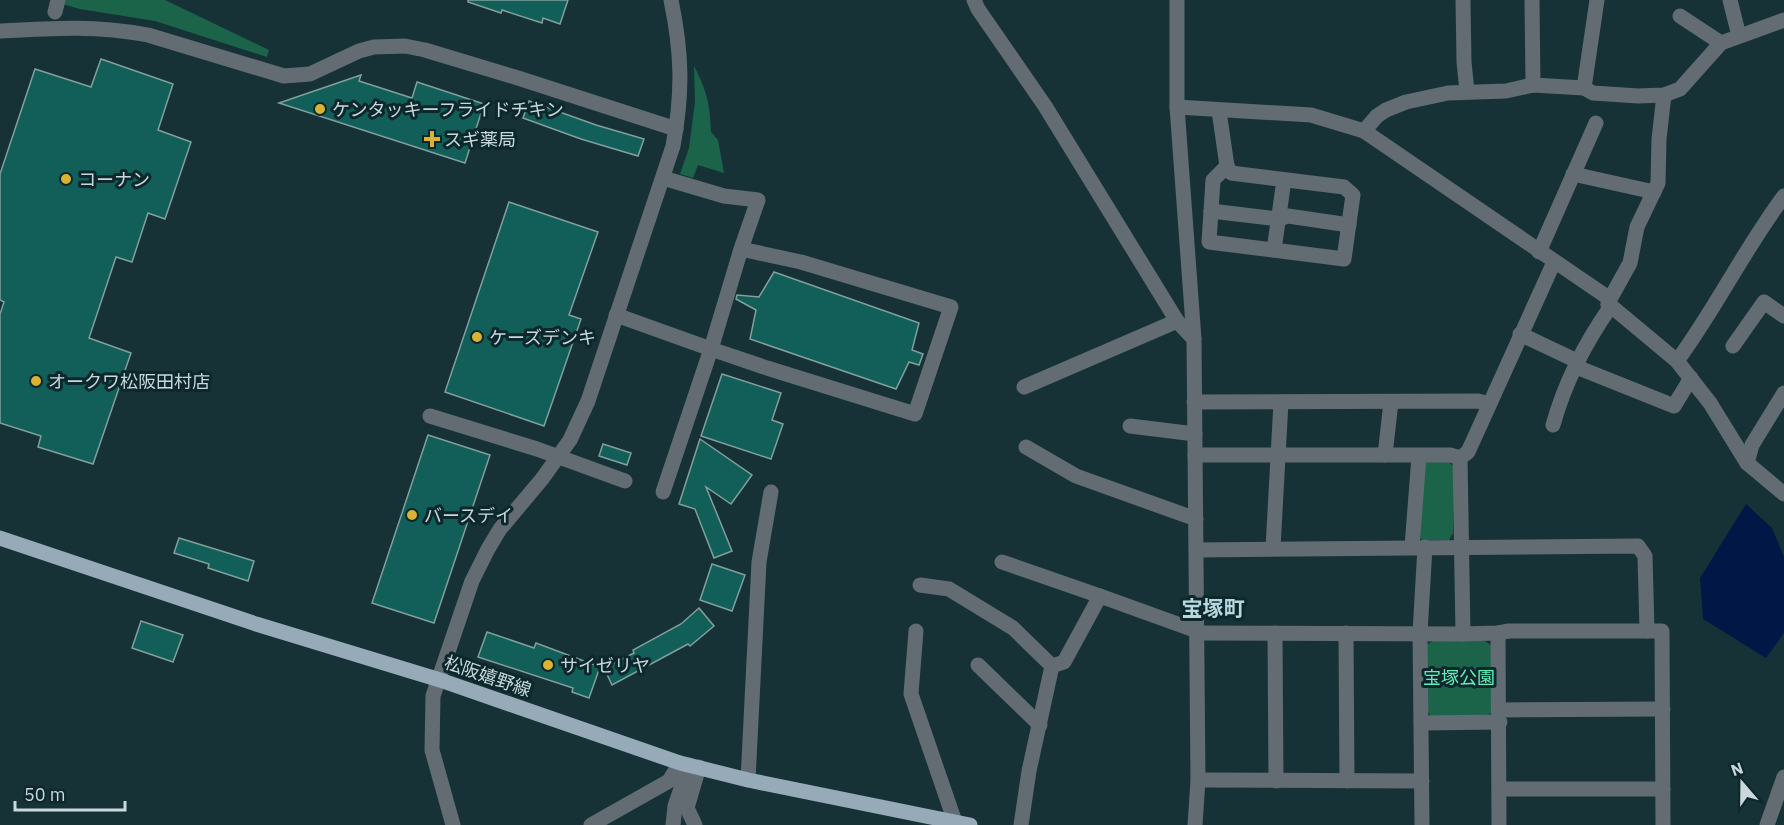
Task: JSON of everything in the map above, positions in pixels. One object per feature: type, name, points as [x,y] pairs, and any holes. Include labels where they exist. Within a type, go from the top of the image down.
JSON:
[{"type":"main road","name":"松阪嬉野線","points":[[0,538],[256,624],[440,680],[689,765],[748,780],[962,824]]},
{"type":"street","points":[[453,825],[432,750],[433,696],[472,581],[488,549],[500,530],[542,479],[570,440],[588,401],[663,178],[676,129],[681,69],[680,46],[671,0]]},
{"type":"street","points":[[974,0],[1045,106],[1177,321],[1194,339]]},
{"type":"street","points":[[1177,0],[1178,107],[1194,339],[1198,780],[1195,825]]},
{"type":"street","points":[[1463,0],[1467,91]]},
{"type":"street","points":[[1532,0],[1533,85]]},
{"type":"street","points":[[1584,88],[1597,0]]},
{"type":"street","points":[[1730,0],[1739,36]]},
{"type":"street","points":[[1680,16],[1720,43]]},
{"type":"street","points":[[1364,131],[1377,116],[1406,102],[1448,93],[1506,91],[1533,85],[1584,88],[1593,93],[1664,95],[1680,88],[1720,43],[1784,20]]},
{"type":"street","points":[[0,31],[53,27],[128,31],[284,76],[310,74],[346,56],[374,47],[405,46],[518,78],[676,129]]},
{"type":"street","points":[[1553,425],[1558,405],[1583,348],[1611,303],[1630,263],[1637,228],[1658,183],[1659,139],[1664,95]]},
{"type":"street","points":[[1178,107],[1311,115],[1364,131],[1611,303],[1677,361],[1710,403],[1747,463],[1784,494]]},
{"type":"street","points":[[1219,111],[1227,166],[1231,173],[1344,187],[1353,195],[1344,259],[1209,242],[1213,180],[1227,166]]},
{"type":"street","points":[[1539,252],[1596,123]]},
{"type":"street","points":[[1573,174],[1654,192]]},
{"type":"street","points":[[663,178],[724,196],[758,200],[663,492]]},
{"type":"street","points":[[1274,250],[1284,180]]},
{"type":"street","points":[[1677,361],[1692,341],[1766,220],[1784,196]]},
{"type":"street","points":[[1211,211],[1278,219],[1288,216],[1349,225]]},
{"type":"street","points":[[616,315],[767,368],[915,414],[951,307],[801,262],[741,249]]},
{"type":"street","points":[[1463,634],[1460,458],[1467,452],[1554,262]]},
{"type":"street","points":[[1732,346],[1764,302],[1784,316]]},
{"type":"street","points":[[1023,387],[1177,321]]},
{"type":"street","points":[[1520,334],[1577,361],[1579,368],[1674,406],[1691,378]]},
{"type":"street","points":[[1747,463],[1752,446],[1784,393]]},
{"type":"street","points":[[1194,402],[1478,401],[1489,405]]},
{"type":"street","points":[[1273,548],[1281,402]]},
{"type":"street","points":[[1385,455],[1391,402]]},
{"type":"street","points":[[430,416],[537,449],[556,458],[624,481]]},
{"type":"street","points":[[1130,426],[1195,434]]},
{"type":"street","points":[[1026,447],[1076,476],[1196,519]]},
{"type":"street","points":[[1195,455],[1451,455],[1460,458]]},
{"type":"street","points":[[1419,456],[1422,825]]},
{"type":"street","points":[[748,780],[759,562],[771,492]]},
{"type":"street","points":[[1197,550],[1638,546],[1645,556],[1647,631]]},
{"type":"street","points":[[1002,562],[1197,632],[1463,634],[1509,631],[1662,631],[1663,825]]},
{"type":"street","points":[[920,585],[949,589],[1013,628],[1052,666]]},
{"type":"street","points":[[1052,666],[1064,662],[1100,596]]},
{"type":"street","points":[[916,631],[911,694],[962,824]]},
{"type":"street","points":[[1275,633],[1276,781]]},
{"type":"street","points":[[1346,633],[1347,781]]},
{"type":"street","points":[[1498,633],[1499,825]]},
{"type":"street","points":[[978,665],[1040,725]]},
{"type":"street","points":[[1021,825],[1029,771],[1052,666]]},
{"type":"street","points":[[1421,723],[1500,716],[1663,709]]},
{"type":"street","points":[[591,825],[669,781],[689,765]]},
{"type":"street","points":[[674,825],[675,806],[689,765]]},
{"type":"street","points":[[689,765],[687,808],[694,825]]},
{"type":"street","points":[[1767,825],[1784,777]]},
{"type":"street","points":[[1198,780],[1422,781]]},
{"type":"street","points":[[1500,789],[1663,789]]},
{"type":"green space","points":[[64,0],[165,0],[269,50],[267,57],[155,21],[62,4]]},
{"type":"green space","points":[[694,66],[707,98],[711,132],[718,140],[724,173],[698,165],[693,178],[680,174],[689,148],[695,102]]},
{"type":"green space","points":[[1428,460],[1449,462],[1454,467],[1453,533],[1449,540],[1422,540],[1417,535],[1422,464]]},
{"type":"green space","name":"宝塚公園","points":[[1433,641],[1485,641],[1492,646],[1493,712],[1485,716],[1431,717],[1426,708],[1426,645]]},
{"type":"water","points":[[1746,504],[1772,528],[1784,557],[1784,633],[1766,658],[1703,619],[1700,578]]},
{"type":"building","points":[[468,0],[568,0],[560,24],[543,18],[542,23],[502,10],[501,13],[468,2]]},
{"type":"building","points":[[101,59],[173,84],[158,130],[191,142],[165,219],[148,213],[132,262],[116,257],[89,338],[131,353],[93,464],[38,447],[41,436],[0,423],[0,314],[4,302],[0,300],[0,174],[35,69],[91,87]]},
{"type":"building","points":[[361,75],[359,81],[412,98],[417,82],[484,104],[465,163],[279,103]]},
{"type":"building","points":[[529,101],[644,139],[638,156],[523,118]]},
{"type":"building","points":[[509,202],[598,232],[569,315],[581,319],[544,426],[445,392]]},
{"type":"building","points":[[774,272],[919,323],[912,350],[923,354],[919,365],[909,362],[896,389],[750,339],[756,310],[736,299],[737,295],[759,297]]},
{"type":"building","points":[[722,374],[781,393],[772,420],[783,424],[771,459],[701,436]]},
{"type":"building","points":[[428,435],[490,455],[434,623],[372,603]]},
{"type":"building","points":[[700,439],[752,475],[731,504],[706,487],[732,551],[714,558],[695,509],[679,504]]},
{"type":"building","points":[[603,444],[631,453],[627,465],[599,456]]},
{"type":"building","points":[[179,538],[254,561],[248,581],[208,568],[209,564],[174,553]]},
{"type":"building","points":[[712,564],[745,575],[732,611],[700,600]]},
{"type":"building","points":[[699,608],[714,626],[690,646],[688,644],[612,685],[604,668],[634,653],[633,650],[681,624]]},
{"type":"building","points":[[141,621],[183,635],[173,662],[132,648]]},
{"type":"building","points":[[487,632],[534,648],[536,643],[600,667],[589,698],[572,692],[573,688],[478,657]]},
{"type":"place","name":"ケンタッキーフライドチキン","points":[[320,109]]},
{"type":"place","name":"スギ薬局","points":[[432,139]]},
{"type":"place","name":"コーナン","points":[[66,179]]},
{"type":"place","name":"ケーズデンキ","points":[[477,337]]},
{"type":"place","name":"オークワ松阪田村店","points":[[36,381]]},
{"type":"place","name":"バースデイ","points":[[412,515]]},
{"type":"place","name":"サイゼリヤ","points":[[548,665]]},
{"type":"district","name":"宝塚町","points":[[1213,608]]}]
